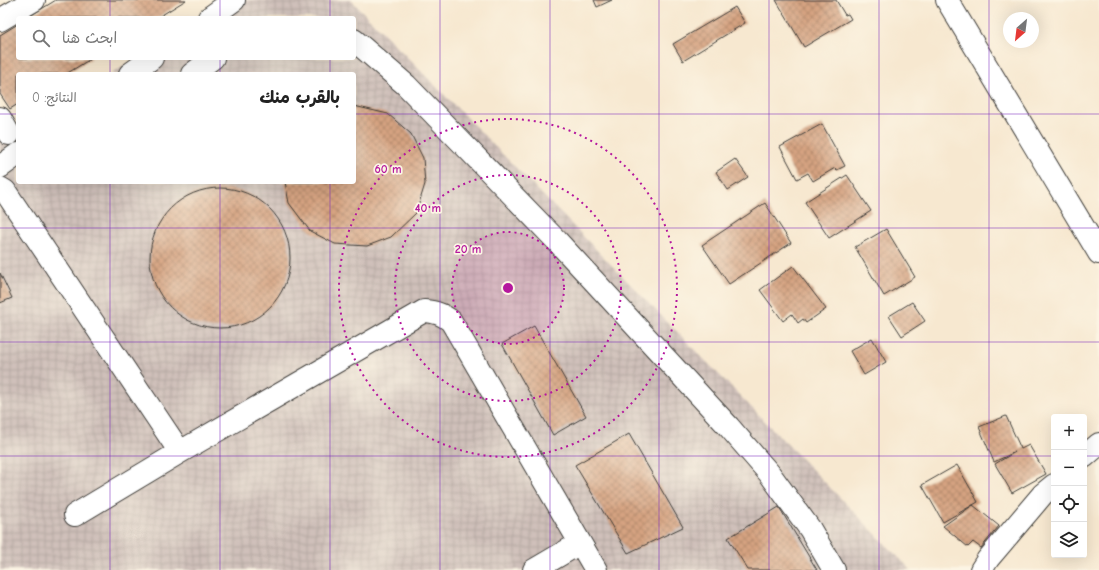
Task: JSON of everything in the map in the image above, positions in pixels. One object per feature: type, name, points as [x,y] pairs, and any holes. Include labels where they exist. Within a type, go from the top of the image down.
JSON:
[{"type":"street","points":[[0,20],[34,0]]},
{"type":"street","points":[[211,16],[234,0]]},
{"type":"street","points":[[947,0],[1092,226],[1099,253]]},
{"type":"street","points":[[356,42],[406,85],[557,241],[729,428],[769,473],[810,529],[834,570]]},
{"type":"street","points":[[133,72],[149,60]]},
{"type":"street","points":[[195,72],[210,60]]},
{"type":"street","points":[[0,167],[16,155]]},
{"type":"street","points":[[0,188],[5,191],[180,452]]},
{"type":"street","points":[[75,515],[180,452],[424,311],[443,314],[451,321],[596,570]]},
{"type":"street","points":[[1087,454],[1099,444]]},
{"type":"street","points":[[981,570],[993,553],[1043,494],[1053,486]]},
{"type":"street","points":[[534,570],[580,543]]},
{"type":"shaded area","points":[[236,0],[351,0],[911,570],[0,570],[0,139],[16,130],[16,184],[356,184],[356,72],[114,72],[135,60],[356,60],[356,16],[209,16]]},
{"type":"building","points":[[56,0],[186,0],[160,16],[30,16]]},
{"type":"building","points":[[594,0],[612,0],[597,7]]},
{"type":"building","points":[[776,0],[836,0],[845,15],[848,14],[851,19],[804,47]]},
{"type":"building","points":[[735,7],[745,23],[683,61],[673,44]]},
{"type":"building","points":[[16,25],[16,60],[89,60],[69,72],[16,72],[16,105],[10,109],[0,94],[0,35]]},
{"type":"building","points":[[356,106],[388,114],[411,134],[423,158],[425,184],[416,213],[391,237],[367,246],[335,244],[310,231],[289,203],[285,184],[356,184]]},
{"type":"building","points":[[822,124],[845,166],[837,170],[835,168],[813,181],[808,173],[797,179],[780,147]]},
{"type":"building","points":[[735,159],[748,177],[728,190],[716,172]]},
{"type":"building","points":[[847,175],[871,211],[829,238],[805,202]]},
{"type":"building","points":[[220,188],[240,191],[247,194],[259,200],[274,214],[287,238],[290,258],[287,278],[284,285],[278,297],[264,312],[240,325],[220,328],[200,325],[193,322],[181,316],[166,302],[153,278],[150,258],[153,238],[156,231],[162,219],[176,204],[200,191]]},
{"type":"building","points":[[765,203],[791,243],[729,284],[702,245]]},
{"type":"building","points":[[886,229],[915,277],[884,296],[855,247]]},
{"type":"building","points":[[793,266],[826,309],[806,323],[803,319],[798,323],[792,314],[783,321],[760,290]]},
{"type":"building","points":[[0,273],[12,298],[0,303]]},
{"type":"building","points":[[912,302],[925,321],[902,336],[889,316]]},
{"type":"building","points":[[534,326],[586,416],[553,435],[502,344]]},
{"type":"building","points":[[872,338],[886,362],[864,375],[850,351]]},
{"type":"building","points":[[1006,416],[1021,449],[1029,445],[1046,474],[1012,493],[995,464],[1015,452],[994,462],[979,427]]},
{"type":"building","points":[[629,434],[683,527],[628,553],[575,465]]},
{"type":"building","points":[[957,465],[978,502],[943,522],[922,485]]},
{"type":"building","points":[[973,505],[999,526],[981,548],[973,542],[968,547],[943,526]]},
{"type":"building","points":[[779,507],[817,570],[748,570],[728,538]]}]
